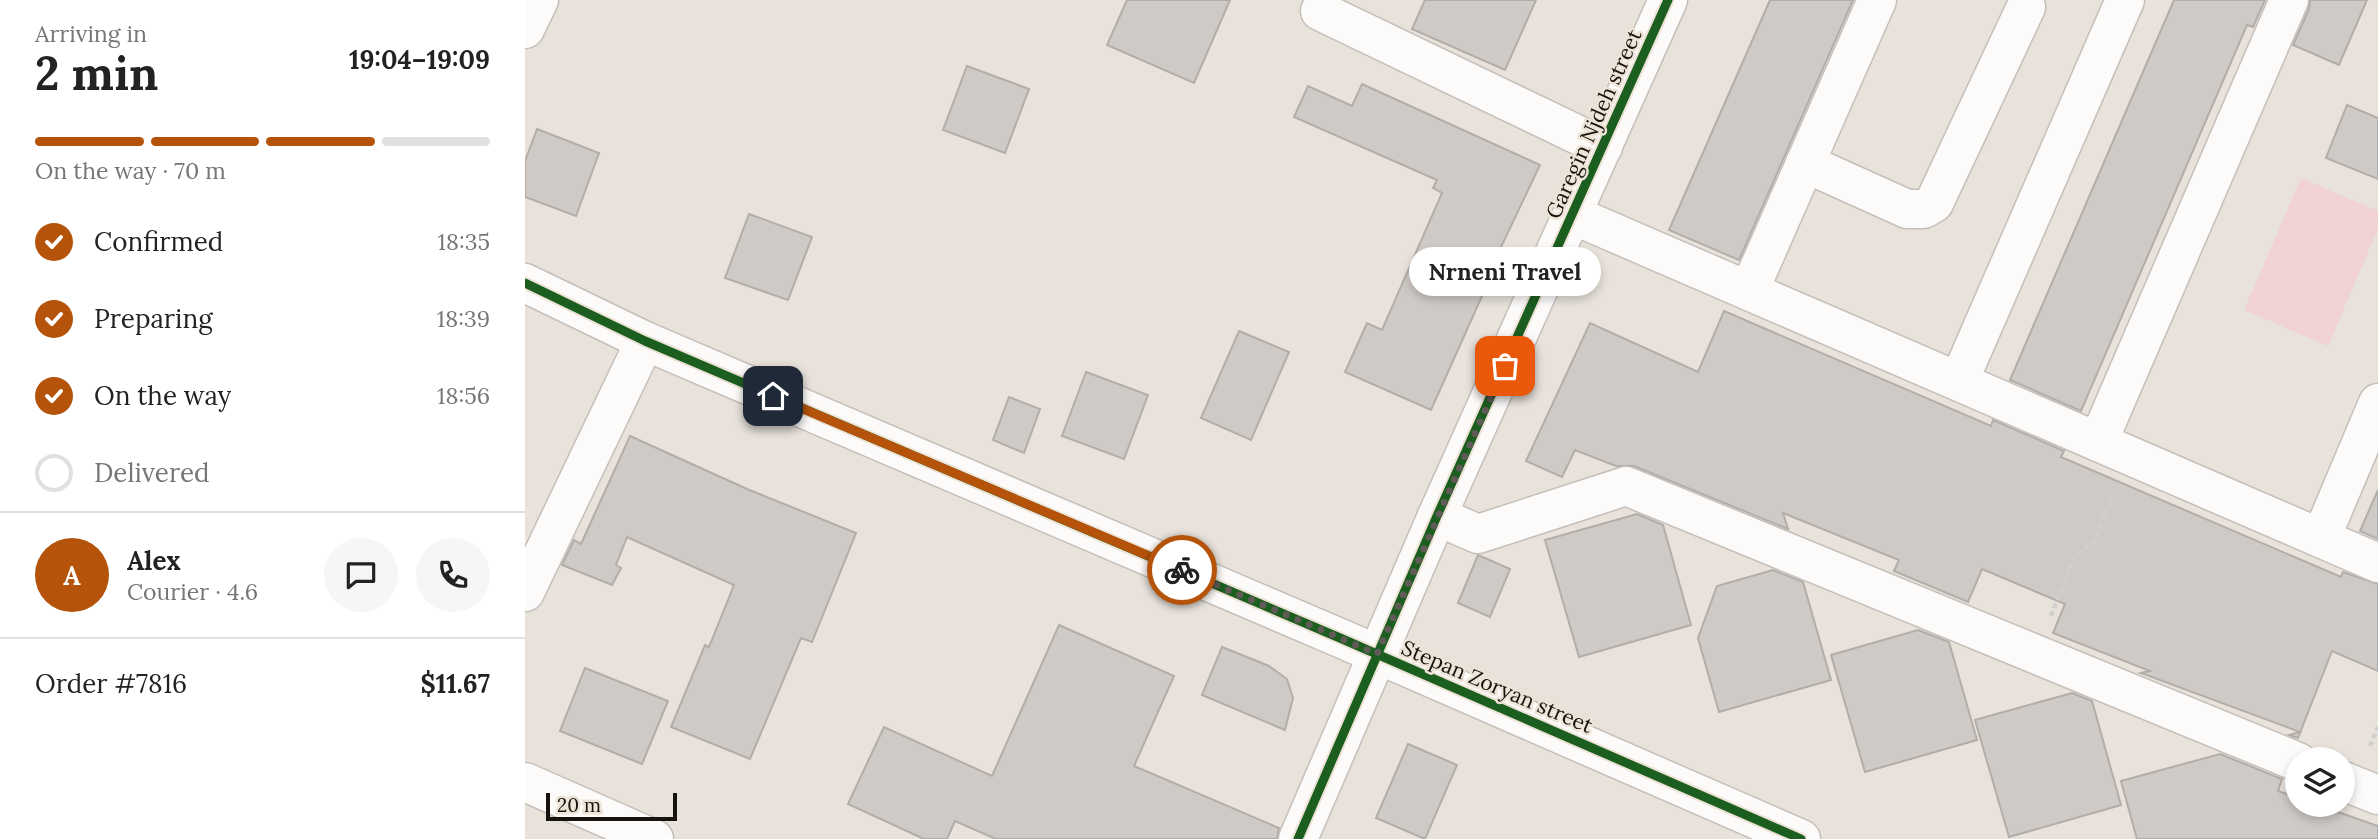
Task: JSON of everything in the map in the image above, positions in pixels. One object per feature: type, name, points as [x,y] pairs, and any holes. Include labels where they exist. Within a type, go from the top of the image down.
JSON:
[{"type":"street","points":[[525,29],[539,0]]},
{"type":"street","name":"Garegin Njdeh street","points":[[1298,839],[1437,516],[1668,0]]},
{"type":"street","points":[[1749,291],[1877,0]]},
{"type":"street","points":[[1959,381],[2125,0]]},
{"type":"street","points":[[2098,442],[2289,0]]},
{"type":"street","points":[[1805,163],[1907,209],[1924,209],[1934,203],[2026,7]]},
{"type":"street","points":[[1320,11],[1603,147]]},
{"type":"street","points":[[1573,215],[2378,563]]},
{"type":"street","name":"Stepan Zoryan street","points":[[525,283],[645,341],[1377,654],[1801,839]]},
{"type":"street","points":[[525,592],[645,341]]},
{"type":"street","points":[[2321,538],[2378,403]]},
{"type":"street","points":[[1437,516],[1478,534],[1626,486],[2285,757]]},
{"type":"street","points":[[525,782],[654,839]]},
{"type":"street","points":[[2355,786],[2378,795]]},
{"type":"path","points":[[2035,654],[2074,558],[2094,541],[2115,492]]},
{"type":"shaded area","points":[[2301,178],[2378,211],[2378,229],[2328,346],[2244,310]]},
{"type":"building","points":[[1127,0],[1230,0],[1194,83],[1107,45]]},
{"type":"building","points":[[1425,0],[1536,0],[1505,70],[1412,29]]},
{"type":"building","points":[[1770,0],[1853,0],[1739,260],[1669,230]]},
{"type":"building","points":[[2174,0],[2265,0],[2253,27],[2247,25],[2081,411],[2010,380]]},
{"type":"building","points":[[2310,0],[2367,0],[2339,65],[2293,45],[2309,9]]},
{"type":"building","points":[[967,66],[1029,89],[1005,153],[943,130]]},
{"type":"building","points":[[1362,84],[1540,165],[1492,266],[1495,267],[1431,410],[1345,372],[1367,323],[1382,330],[1442,193],[1433,188],[1437,180],[1294,117],[1308,86],[1352,106]]},
{"type":"building","points":[[2347,105],[2378,118],[2378,179],[2326,158]]},
{"type":"building","points":[[537,129],[599,153],[576,216],[525,197],[525,161]]},
{"type":"building","points":[[749,214],[812,237],[788,300],[725,278]]},
{"type":"building","points":[[1724,311],[1991,426],[1993,420],[2064,451],[2061,457],[2341,577],[2343,572],[2378,584],[2378,671],[2332,651],[2298,738],[2289,735],[2300,732],[2141,673],[2150,671],[2053,633],[2065,604],[1982,569],[1968,602],[1894,571],[1899,560],[1783,513],[1788,529],[1634,466],[1616,466],[1575,450],[1562,477],[1526,461],[1590,323],[1698,372]]},
{"type":"building","points":[[1239,331],[1289,352],[1251,440],[1201,418]]},
{"type":"building","points":[[1086,372],[1148,395],[1124,459],[1062,436]]},
{"type":"building","points":[[1009,397],[1040,409],[1024,453],[993,440]]},
{"type":"building","points":[[630,436],[747,489],[856,533],[812,642],[801,638],[750,759],[671,727],[705,645],[709,647],[734,585],[627,537],[616,565],[621,568],[612,585],[562,565],[574,540],[581,544]]},
{"type":"building","points":[[2378,490],[2378,539],[2360,531]]},
{"type":"building","points":[[1637,514],[1663,525],[1691,625],[1579,657],[1545,540]]},
{"type":"building","points":[[1478,555],[1510,569],[1490,617],[1458,603]]},
{"type":"building","points":[[1773,570],[1803,582],[1831,680],[1719,712],[1698,638],[1717,586]]},
{"type":"building","points":[[1059,625],[1174,676],[1134,766],[1279,828],[1277,839],[996,839],[955,821],[947,839],[924,839],[848,804],[884,727],[992,776]]},
{"type":"building","points":[[1918,630],[1949,642],[1977,740],[1865,772],[1831,655]]},
{"type":"building","points":[[1222,647],[1269,666],[1287,679],[1293,698],[1285,730],[1202,695]]},
{"type":"building","points":[[585,668],[668,701],[642,764],[560,731]]},
{"type":"building","points":[[2072,693],[2092,701],[2121,805],[2009,837],[1975,720]]},
{"type":"building","points":[[1408,744],[1457,765],[1425,839],[1376,818]]},
{"type":"building","points":[[2220,754],[2282,779],[2278,791],[2285,793],[2285,817],[2352,817],[2378,826],[2378,839],[2137,839],[2121,781]]},
{"type":"cycle path","points":[[1298,839],[1437,516],[1668,0]]},
{"type":"cycle path","points":[[525,283],[645,341],[1340,638],[1801,839]]},
{"type":"way so far","points":[[1182,570],[1377,654],[1505,366]]},
{"type":"place","name":"Nrneni Travel","points":[[1505,366]]},
{"type":"route","points":[[773,396],[1182,570]]}]
